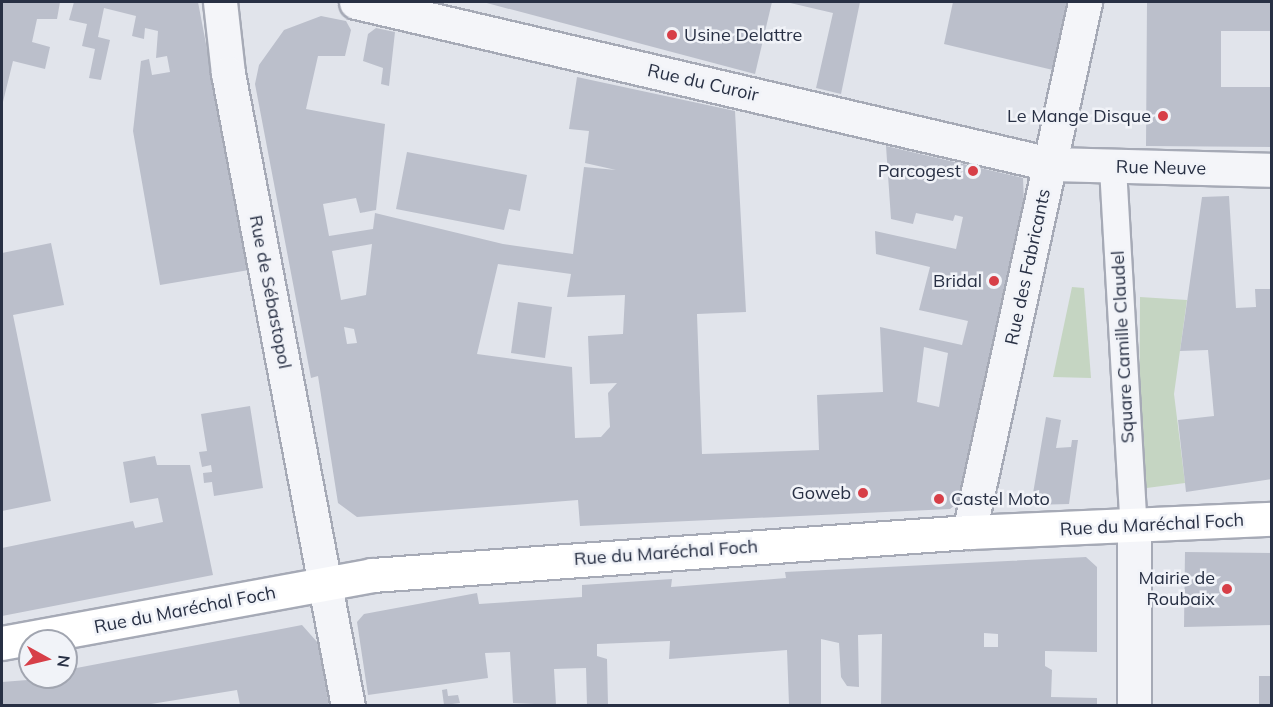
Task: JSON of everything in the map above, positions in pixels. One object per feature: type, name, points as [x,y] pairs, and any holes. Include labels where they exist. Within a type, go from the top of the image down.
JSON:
[{"type":"main road","name":"Rue du Maréchal Foch","points":[[78,632],[328,582],[969,532],[1134,527],[1272,519]]},
{"type":"main road","name":"Rue du Maréchal Foch","points":[[2,643],[18,641]]},
{"type":"main road","points":[[2,654],[18,649]]},
{"type":"street","name":"Rue de Sébastopol","points":[[220,2],[228,73],[328,582],[348,705]]},
{"type":"street","name":"Rue du Curoir","points":[[356,2],[1050,164]]},
{"type":"street","name":"Rue des Fabricants","points":[[969,532],[1085,2]]},
{"type":"street","name":"Rue Neuve","points":[[1050,164],[1113,168],[1272,170]]},
{"type":"street","name":"Square Camille Claudel","points":[[1113,168],[1134,527]]},
{"type":"street","points":[[1134,527],[1134,705]]},
{"type":"green space","points":[[1072,287],[1084,288],[1091,378],[1053,377]]},
{"type":"green space","points":[[1140,297],[1187,300],[1174,394],[1185,483],[1139,489]]},
{"type":"building","points":[[2,2],[60,2],[57,19],[37,19],[32,42],[50,47],[45,69],[13,61],[2,106]]},
{"type":"building","points":[[74,2],[198,2],[249,270],[160,285],[133,131],[141,61],[149,59],[152,75],[170,72],[167,56],[156,58],[158,31],[145,28],[144,39],[132,36],[136,16],[104,8],[98,37],[110,40],[101,80],[89,78],[95,49],[82,46],[87,24],[69,20]]},
{"type":"building","name":"Usine Delattre","points":[[483,2],[772,2],[755,74]]},
{"type":"building","points":[[786,2],[860,2],[841,94],[816,88],[833,13]]},
{"type":"building","points":[[953,2],[1069,2],[1053,70],[944,44]]},
{"type":"building","points":[[1147,2],[1272,2],[1272,31],[1221,31],[1221,87],[1272,87],[1272,147],[1146,146]]},
{"type":"building","points":[[321,16],[346,21],[351,30],[345,56],[318,56],[306,109],[385,124],[376,210],[360,213],[356,198],[323,204],[329,236],[373,229],[375,213],[503,244],[573,254],[584,167],[616,170],[585,163],[589,131],[569,129],[577,77],[735,111],[746,312],[697,314],[702,454],[819,450],[817,395],[883,392],[880,327],[962,345],[968,321],[919,310],[930,267],[876,254],[875,231],[956,249],[963,217],[955,215],[953,221],[916,213],[913,224],[891,219],[886,146],[1023,178],[1024,203],[959,502],[950,509],[580,526],[578,500],[357,517],[338,503],[318,376],[311,378],[255,84],[259,65],[284,30]],"holes":[[[372,244],[366,295],[341,300],[332,251]],[[498,264],[571,274],[567,297],[625,295],[623,334],[588,336],[590,384],[617,383],[608,393],[610,427],[601,437],[575,438],[572,367],[477,354]],[[344,327],[354,329],[357,343],[347,344]],[[924,347],[948,353],[939,407],[917,402]]]},
{"type":"building","points":[[376,28],[395,32],[389,86],[381,84],[383,68],[363,61],[368,34]]},
{"type":"building","points":[[407,152],[527,175],[520,211],[509,209],[504,230],[396,209]]},
{"type":"building","points":[[1229,196],[1236,308],[1256,307],[1255,289],[1272,289],[1272,479],[1186,492],[1178,420],[1214,416],[1208,350],[1180,351],[1202,197]]},
{"type":"building","points":[[51,243],[64,305],[13,315],[51,501],[2,511],[2,253]]},
{"type":"building","points":[[518,302],[552,307],[545,358],[511,353]]},
{"type":"building","points":[[250,406],[263,488],[214,496],[212,482],[204,483],[203,473],[212,472],[211,465],[202,467],[199,452],[207,451],[201,414]]},
{"type":"building","points":[[1046,417],[1061,420],[1056,448],[1071,447],[1072,440],[1078,440],[1069,504],[1031,505]]},
{"type":"building","points":[[155,456],[157,465],[190,465],[213,575],[2,616],[2,548],[133,521],[135,528],[163,522],[158,498],[130,503],[123,462]]},
{"type":"building","name":"Mairie de Roubaix","points":[[1185,552],[1272,553],[1272,625],[1184,627]]},
{"type":"building","points":[[1086,557],[1097,567],[1097,652],[1045,651],[1045,666],[1052,670],[1051,697],[1097,698],[1097,705],[881,705],[882,634],[858,635],[859,687],[847,686],[841,677],[839,643],[821,639],[821,705],[789,705],[787,650],[669,659],[670,641],[597,644],[597,656],[607,659],[608,705],[587,705],[586,668],[554,669],[556,705],[513,703],[510,652],[485,653],[488,678],[368,695],[357,622],[364,614],[477,593],[479,604],[582,597],[582,585],[672,579],[671,587],[786,578],[785,572]],"holes":[[[984,633],[998,634],[998,647],[984,647]]]},
{"type":"building","points":[[302,625],[318,643],[329,705],[240,705],[237,690],[145,705],[2,705],[2,682],[18,681],[18,689],[78,689],[78,668]]},
{"type":"building","points":[[1259,676],[1272,676],[1272,705],[1259,705]]},
{"type":"building","points":[[447,689],[448,696],[458,695],[460,703],[444,705],[442,690]]},
{"type":"place","name":"Usine Delattre","points":[[672,35]]},
{"type":"place","name":"Le Mange Disque","points":[[1163,116]]},
{"type":"place","name":"Parcogest","points":[[973,171]]},
{"type":"place","name":"Bridal","points":[[994,281]]},
{"type":"place","name":"Goweb","points":[[863,493]]},
{"type":"place","name":"Castel Moto","points":[[939,499]]},
{"type":"place","name":"Mairie de Roubaix","points":[[1227,589]]}]
